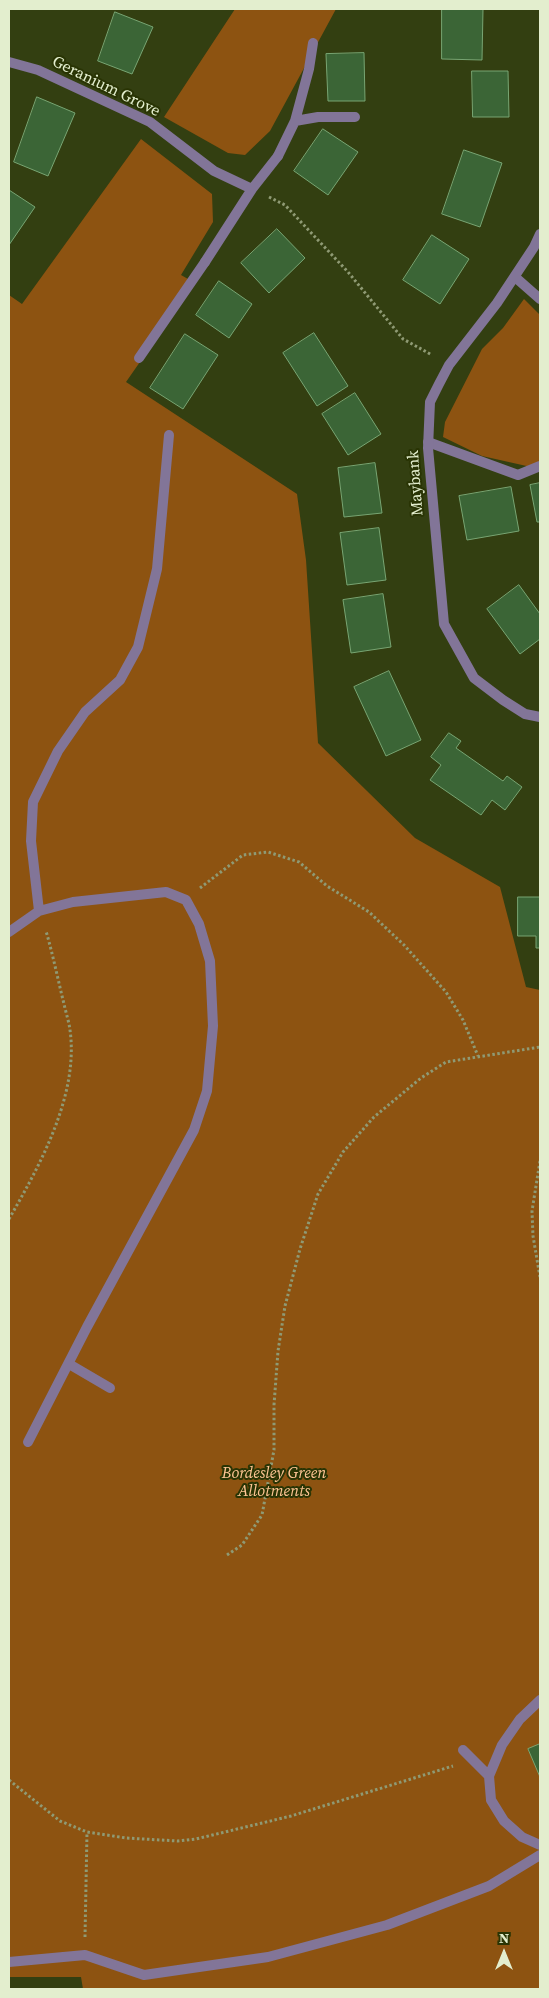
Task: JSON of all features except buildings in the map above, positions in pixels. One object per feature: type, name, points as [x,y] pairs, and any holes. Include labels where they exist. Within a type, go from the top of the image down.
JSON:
[{"type":"street","points":[[140,358],[252,188],[278,156],[296,121],[309,70],[313,43]]},
{"type":"street","name":"Geranium Grove","points":[[9,62],[38,70],[150,122],[214,171],[252,188]]},
{"type":"street","points":[[296,121],[318,118],[355,118]]},
{"type":"street","name":"Maybank","points":[[540,234],[497,303],[449,366],[430,402],[428,442],[444,624],[474,678],[525,714],[540,717]]},
{"type":"street","points":[[515,276],[540,299]]},
{"type":"street","points":[[39,911],[31,841],[33,802],[58,751],[85,712],[120,680],[138,647],[157,569],[169,435]]},
{"type":"street","points":[[428,442],[518,475],[540,466]]},
{"type":"street","points":[[9,932],[39,911],[73,902],[166,892],[186,900],[199,924],[210,961],[213,1026],[207,1091],[194,1130],[87,1327],[28,1442]]},
{"type":"street","points":[[69,1364],[110,1388]]},
{"type":"street","points":[[540,1700],[520,1719],[502,1745],[488,1776],[491,1800],[504,1821],[522,1837],[540,1845]]},
{"type":"street","points":[[463,1750],[488,1776]]},
{"type":"street","points":[[9,1962],[85,1956],[144,1975],[268,1957],[387,1925],[489,1886],[540,1855]]},
{"type":"path","points":[[252,188],[285,205],[348,272],[404,339],[449,366]]},
{"type":"path","points":[[186,900],[243,855],[268,852],[299,862],[327,886],[369,912],[404,945],[446,992],[463,1020],[478,1057]]},
{"type":"path","points":[[9,1219],[34,1175],[55,1124],[66,1093],[71,1065],[70,1030],[56,966],[39,911]]},
{"type":"path","points":[[227,1556],[242,1545],[262,1516],[274,1450],[274,1405],[278,1351],[285,1306],[300,1249],[318,1194],[343,1152],[374,1117],[421,1078],[446,1062],[540,1048]]},
{"type":"path","points":[[540,1161],[532,1211],[533,1236],[540,1277]]},
{"type":"path","points":[[9,1780],[60,1821],[87,1832],[126,1838],[178,1841],[196,1839],[291,1816],[473,1760]]},
{"type":"path","points":[[85,1956],[87,1832]]},
{"type":"green space","points":[[235,9],[336,9],[270,131],[245,155],[228,153],[164,117]]},
{"type":"green space","name":"Bordesley Green Allotments","points":[[141,139],[212,194],[213,222],[181,275],[195,283],[126,382],[297,494],[306,560],[318,743],[415,838],[500,887],[526,987],[540,990],[540,1989],[83,1989],[81,1977],[9,1977],[9,295],[22,304]]},
{"type":"green space","points":[[524,299],[540,315],[540,462],[531,467],[482,456],[443,437],[445,422],[482,349],[503,328]]}]
